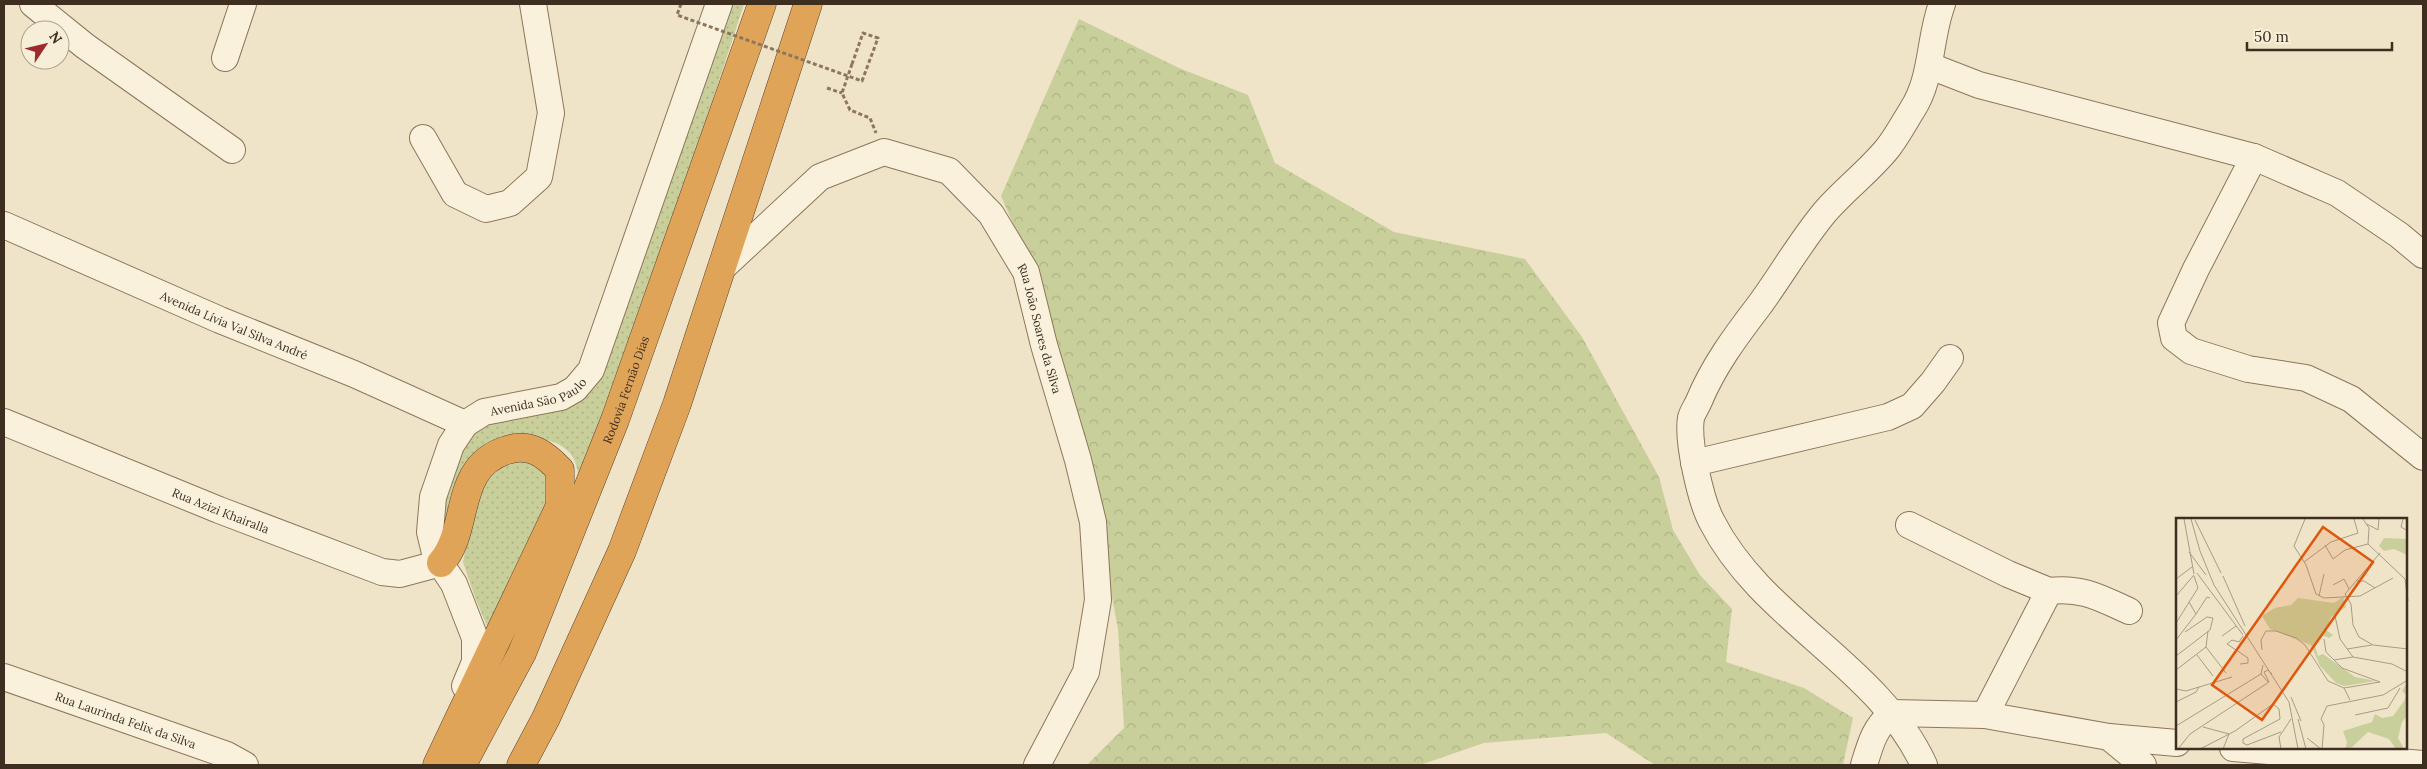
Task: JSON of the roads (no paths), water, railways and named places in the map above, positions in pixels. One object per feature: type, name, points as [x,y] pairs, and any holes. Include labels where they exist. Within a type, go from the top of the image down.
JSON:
[{"type":"highway","name":"Rodovia Fernão Dias","points":[[462,765],[522,653],[611,429],[762,4]]},
{"type":"highway","points":[[522,765],[546,718],[622,551],[677,404],[808,4]]},
{"type":"highway","points":[[437,765],[560,506],[560,470],[546,454],[530,448],[513,448],[497,453],[484,463],[470,482],[451,545],[441,564]]},
{"type":"street","points":[[33,4],[93,52],[232,150]]},
{"type":"street","points":[[225,58],[243,4]]},
{"type":"street","points":[[423,138],[455,194],[486,209],[510,203],[539,176],[551,113],[533,4]]},
{"type":"street","name":"Avenida São Paulo","points":[[426,765],[475,662],[475,638],[461,600],[436,557],[430,532],[433,497],[451,445],[465,424],[484,412],[561,397],[575,389],[591,370],[718,4]]},
{"type":"street","points":[[1924,765],[1913,741],[1892,712],[1787,615],[1742,568],[1711,522],[1694,463],[1691,418],[1709,378],[1739,331],[1776,284],[1801,243],[1854,181],[1886,149],[1914,108],[1930,66],[1937,17],[1942,4]]},
{"type":"street","points":[[1930,66],[1979,85],[2254,157],[2336,193],[2399,235],[2423,255]]},
{"type":"street","name":"Rua João Soares da Silva","points":[[722,268],[820,177],[884,152],[949,171],[991,214],[1026,272],[1044,345],[1078,460],[1093,522],[1098,600],[1086,672],[1038,765]]},
{"type":"street","points":[[2254,157],[2196,268],[2171,323],[2174,338],[2191,351],[2248,369],[2306,378],[2351,399],[2423,457]]},
{"type":"street","name":"Avenida Lívia Val Silva André","points":[[4,225],[220,320],[354,374],[465,424]]},
{"type":"street","points":[[1694,463],[1888,416],[1912,406],[1933,382],[1950,358]]},
{"type":"street","name":"Rua Azizi Khairalla","points":[[4,422],[219,510],[382,572],[408,572],[441,564]]},
{"type":"street","points":[[1909,525],[2008,574],[2049,591],[2068,589],[2083,591],[2129,611]]},
{"type":"street","points":[[1985,715],[2049,591]]},
{"type":"street","name":"Rua Laurinda Felix da Silva","points":[[4,677],[227,755],[245,765]]},
{"type":"street","points":[[1864,765],[1878,725],[1892,712],[1985,715],[2109,737],[2176,743]]},
{"type":"street","points":[[2109,737],[2143,765]]},
{"type":"street","points":[[2245,749],[2423,764]]}]
